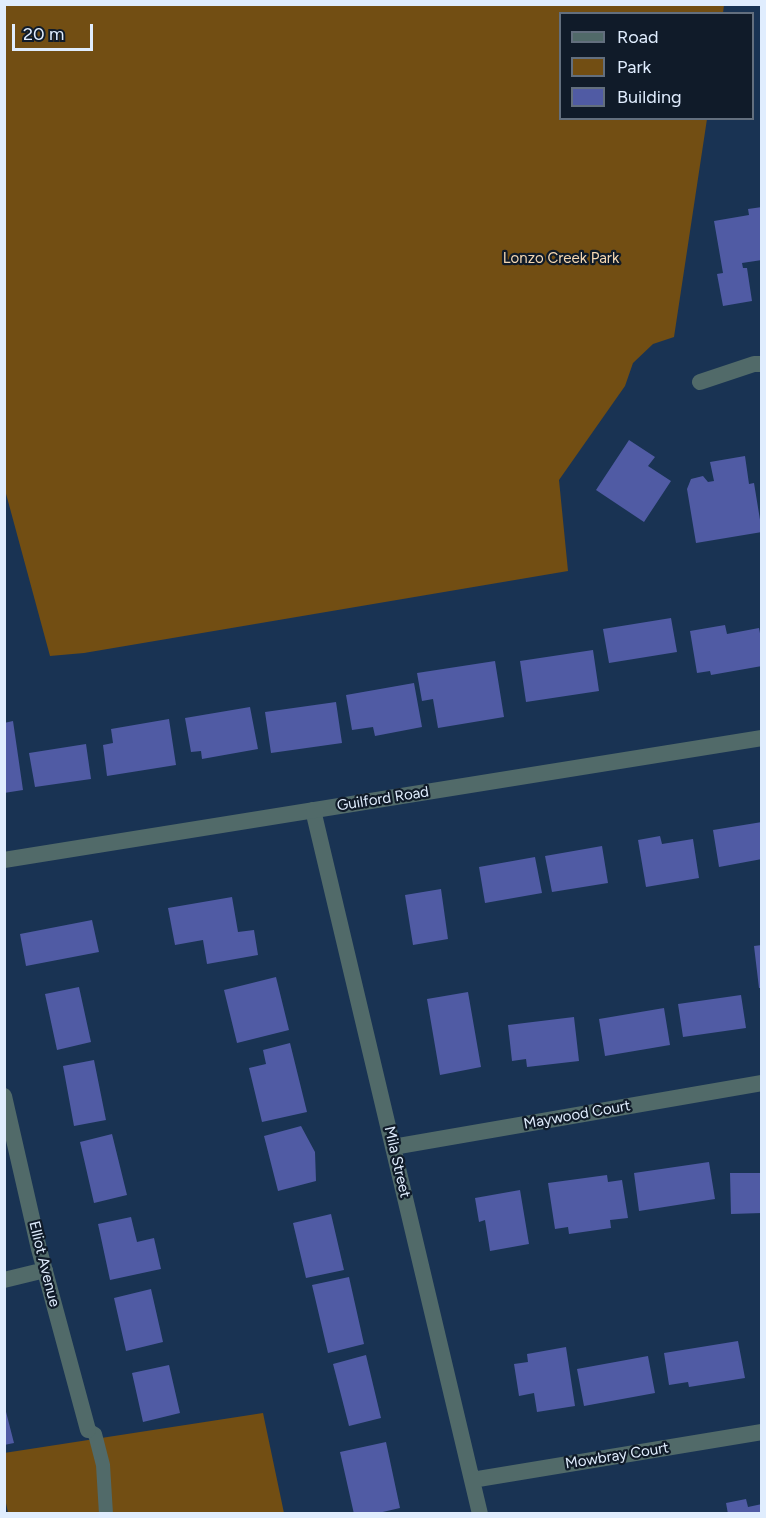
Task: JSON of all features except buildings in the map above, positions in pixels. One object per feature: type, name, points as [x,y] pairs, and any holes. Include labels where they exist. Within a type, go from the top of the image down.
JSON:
[{"type":"street","points":[[700,382],[754,364],[762,364]]},
{"type":"street","name":"Guilford Road","points":[[4,860],[762,738]]},
{"type":"street","name":"Mila Street","points":[[313,810],[480,1514]]},
{"type":"street","name":"Maywood Court","points":[[393,1147],[762,1083]]},
{"type":"street","name":"Elliot Avenue","points":[[4,1096],[45,1270],[88,1430]]},
{"type":"street","points":[[4,1280],[45,1270]]},
{"type":"street","name":"Mowbray Court","points":[[472,1480],[762,1432]]},
{"type":"lane","points":[[88,1430],[95,1434],[103,1465],[105,1514]]},
{"type":"green space","name":"Lonzo Creek Park","points":[[4,5],[724,5],[723,12],[559,12],[559,120],[707,120],[674,337],[653,344],[633,363],[625,386],[559,480],[568,571],[84,653],[50,656],[5,490]]},
{"type":"green space","points":[[263,1413],[284,1513],[8,1513],[5,1498],[4,1453]]}]
